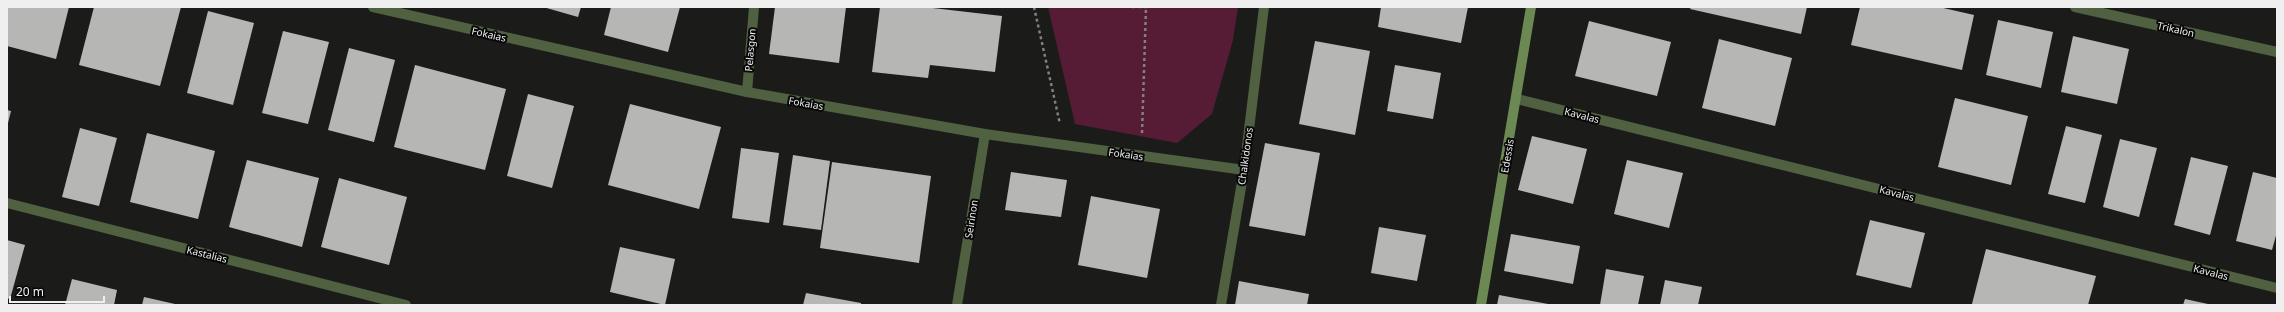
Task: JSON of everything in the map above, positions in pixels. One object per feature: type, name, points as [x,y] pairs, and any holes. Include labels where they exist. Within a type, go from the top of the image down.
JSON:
[{"type":"main road","name":"Edessis","points":[[1481,305],[1517,99],[1531,7]]},
{"type":"street","name":"Fokaias","points":[[373,7],[747,92],[985,134],[1244,170]]},
{"type":"street","name":"Pelasgon","points":[[747,92],[754,7]]},
{"type":"street","name":"Chalkidonos","points":[[1221,305],[1244,170],[1264,7]]},
{"type":"street","name":"Trikalon","points":[[2075,7],[2277,52]]},
{"type":"street","name":"Kavalas","points":[[1517,99],[2277,288]]},
{"type":"street","name":"Seirinon","points":[[957,305],[985,134]]},
{"type":"street","name":"Kastalias","points":[[7,203],[406,305]]},
{"type":"path","points":[[1034,7],[1065,145]]},
{"type":"path","points":[[1132,7],[1148,7],[1142,156]]},
{"type":"shaded area","points":[[1048,7],[1238,7],[1233,40],[1212,114],[1177,143],[1075,124]]},
{"type":"building","points":[[7,7],[69,7],[56,59],[7,46]]},
{"type":"building","points":[[94,7],[181,7],[160,86],[79,65]]},
{"type":"building","points":[[543,7],[581,7],[578,17]]},
{"type":"building","points":[[611,7],[680,7],[668,52],[604,35]]},
{"type":"building","points":[[775,7],[846,7],[839,63],[769,54]]},
{"type":"building","points":[[880,7],[924,7],[1002,16],[995,72],[930,65],[928,78],[872,72]]},
{"type":"building","points":[[1381,7],[1468,7],[1461,43],[1378,27]]},
{"type":"building","points":[[1691,7],[1807,7],[1801,34],[1690,9]]},
{"type":"building","points":[[1860,7],[1939,7],[1974,15],[1962,70],[1851,45]]},
{"type":"building","points":[[208,11],[254,23],[233,105],[187,93]]},
{"type":"building","points":[[1998,20],[2053,32],[2041,88],[1986,75]]},
{"type":"building","points":[[1589,21],[1671,42],[1657,96],[1575,76]]},
{"type":"building","points":[[283,31],[329,42],[308,124],[262,113]]},
{"type":"building","points":[[2073,36],[2129,49],[2117,104],[2061,92]]},
{"type":"building","points":[[1719,39],[1792,58],[1775,126],[1702,108]]},
{"type":"building","points":[[1315,41],[1370,51],[1355,135],[1299,124]]},
{"type":"building","points":[[349,48],[395,60],[374,142],[328,130]]},
{"type":"building","points":[[415,65],[506,89],[485,170],[394,147]]},
{"type":"building","points":[[1395,65],[1441,73],[1433,119],[1387,111]]},
{"type":"building","points":[[528,94],[574,106],[552,188],[507,176]]},
{"type":"building","points":[[1955,98],[2028,116],[2011,185],[1938,167]]},
{"type":"building","points":[[630,104],[721,127],[699,209],[608,185]]},
{"type":"building","points":[[7,110],[11,111],[8,123],[7,123]]},
{"type":"building","points":[[2066,126],[2102,135],[2085,203],[2048,194]]},
{"type":"building","points":[[80,128],[117,138],[99,206],[62,197]]},
{"type":"building","points":[[147,133],[215,151],[198,219],[130,202]]},
{"type":"building","points":[[1532,136],[1587,149],[1573,204],[1518,190]]},
{"type":"building","points":[[2120,139],[2157,148],[2139,217],[2103,207]]},
{"type":"building","points":[[1265,143],[1320,153],[1305,236],[1249,226]]},
{"type":"building","points":[[741,148],[779,153],[769,223],[732,218]]},
{"type":"building","points":[[793,155],[830,161],[821,230],[783,225]]},
{"type":"building","points":[[2191,157],[2228,166],[2210,235],[2174,225]]},
{"type":"building","points":[[247,160],[319,178],[302,247],[229,227]]},
{"type":"building","points":[[1627,160],[1683,173],[1669,228],[1614,214]]},
{"type":"building","points":[[832,162],[931,176],[919,263],[820,248]]},
{"type":"building","points":[[1011,172],[1067,180],[1061,217],[1005,210]]},
{"type":"building","points":[[2253,172],[2277,178],[2277,232],[2272,250],[2236,241]]},
{"type":"building","points":[[339,178],[407,197],[389,265],[321,247]]},
{"type":"building","points":[[1091,196],[1160,209],[1147,278],[1078,265]]},
{"type":"building","points":[[1870,220],[1925,233],[1911,288],[1856,275]]},
{"type":"building","points":[[1379,227],[1426,235],[1417,281],[1371,273]]},
{"type":"building","points":[[1511,234],[1580,246],[1573,284],[1504,271]]},
{"type":"building","points":[[7,240],[25,245],[10,299],[7,298]]},
{"type":"building","points":[[620,247],[675,259],[665,305],[610,292]]},
{"type":"building","points":[[1986,249],[2096,276],[2088,305],[1972,304]]},
{"type":"building","points":[[1606,269],[1644,276],[1638,305],[1600,305]]},
{"type":"building","points":[[72,279],[117,290],[114,305],[65,305]]},
{"type":"building","points":[[1665,280],[1702,287],[1698,305],[1660,305]]},
{"type":"building","points":[[1239,281],[1309,294],[1307,305],[1235,305]]},
{"type":"building","points":[[806,293],[861,303],[861,305],[803,305]]},
{"type":"building","points":[[1499,295],[1548,304],[1548,305],[1497,305]]},
{"type":"building","points":[[144,297],[175,304],[175,305],[142,305]]},
{"type":"building","points":[[2185,299],[2208,304],[2208,305],[2183,305]]}]
